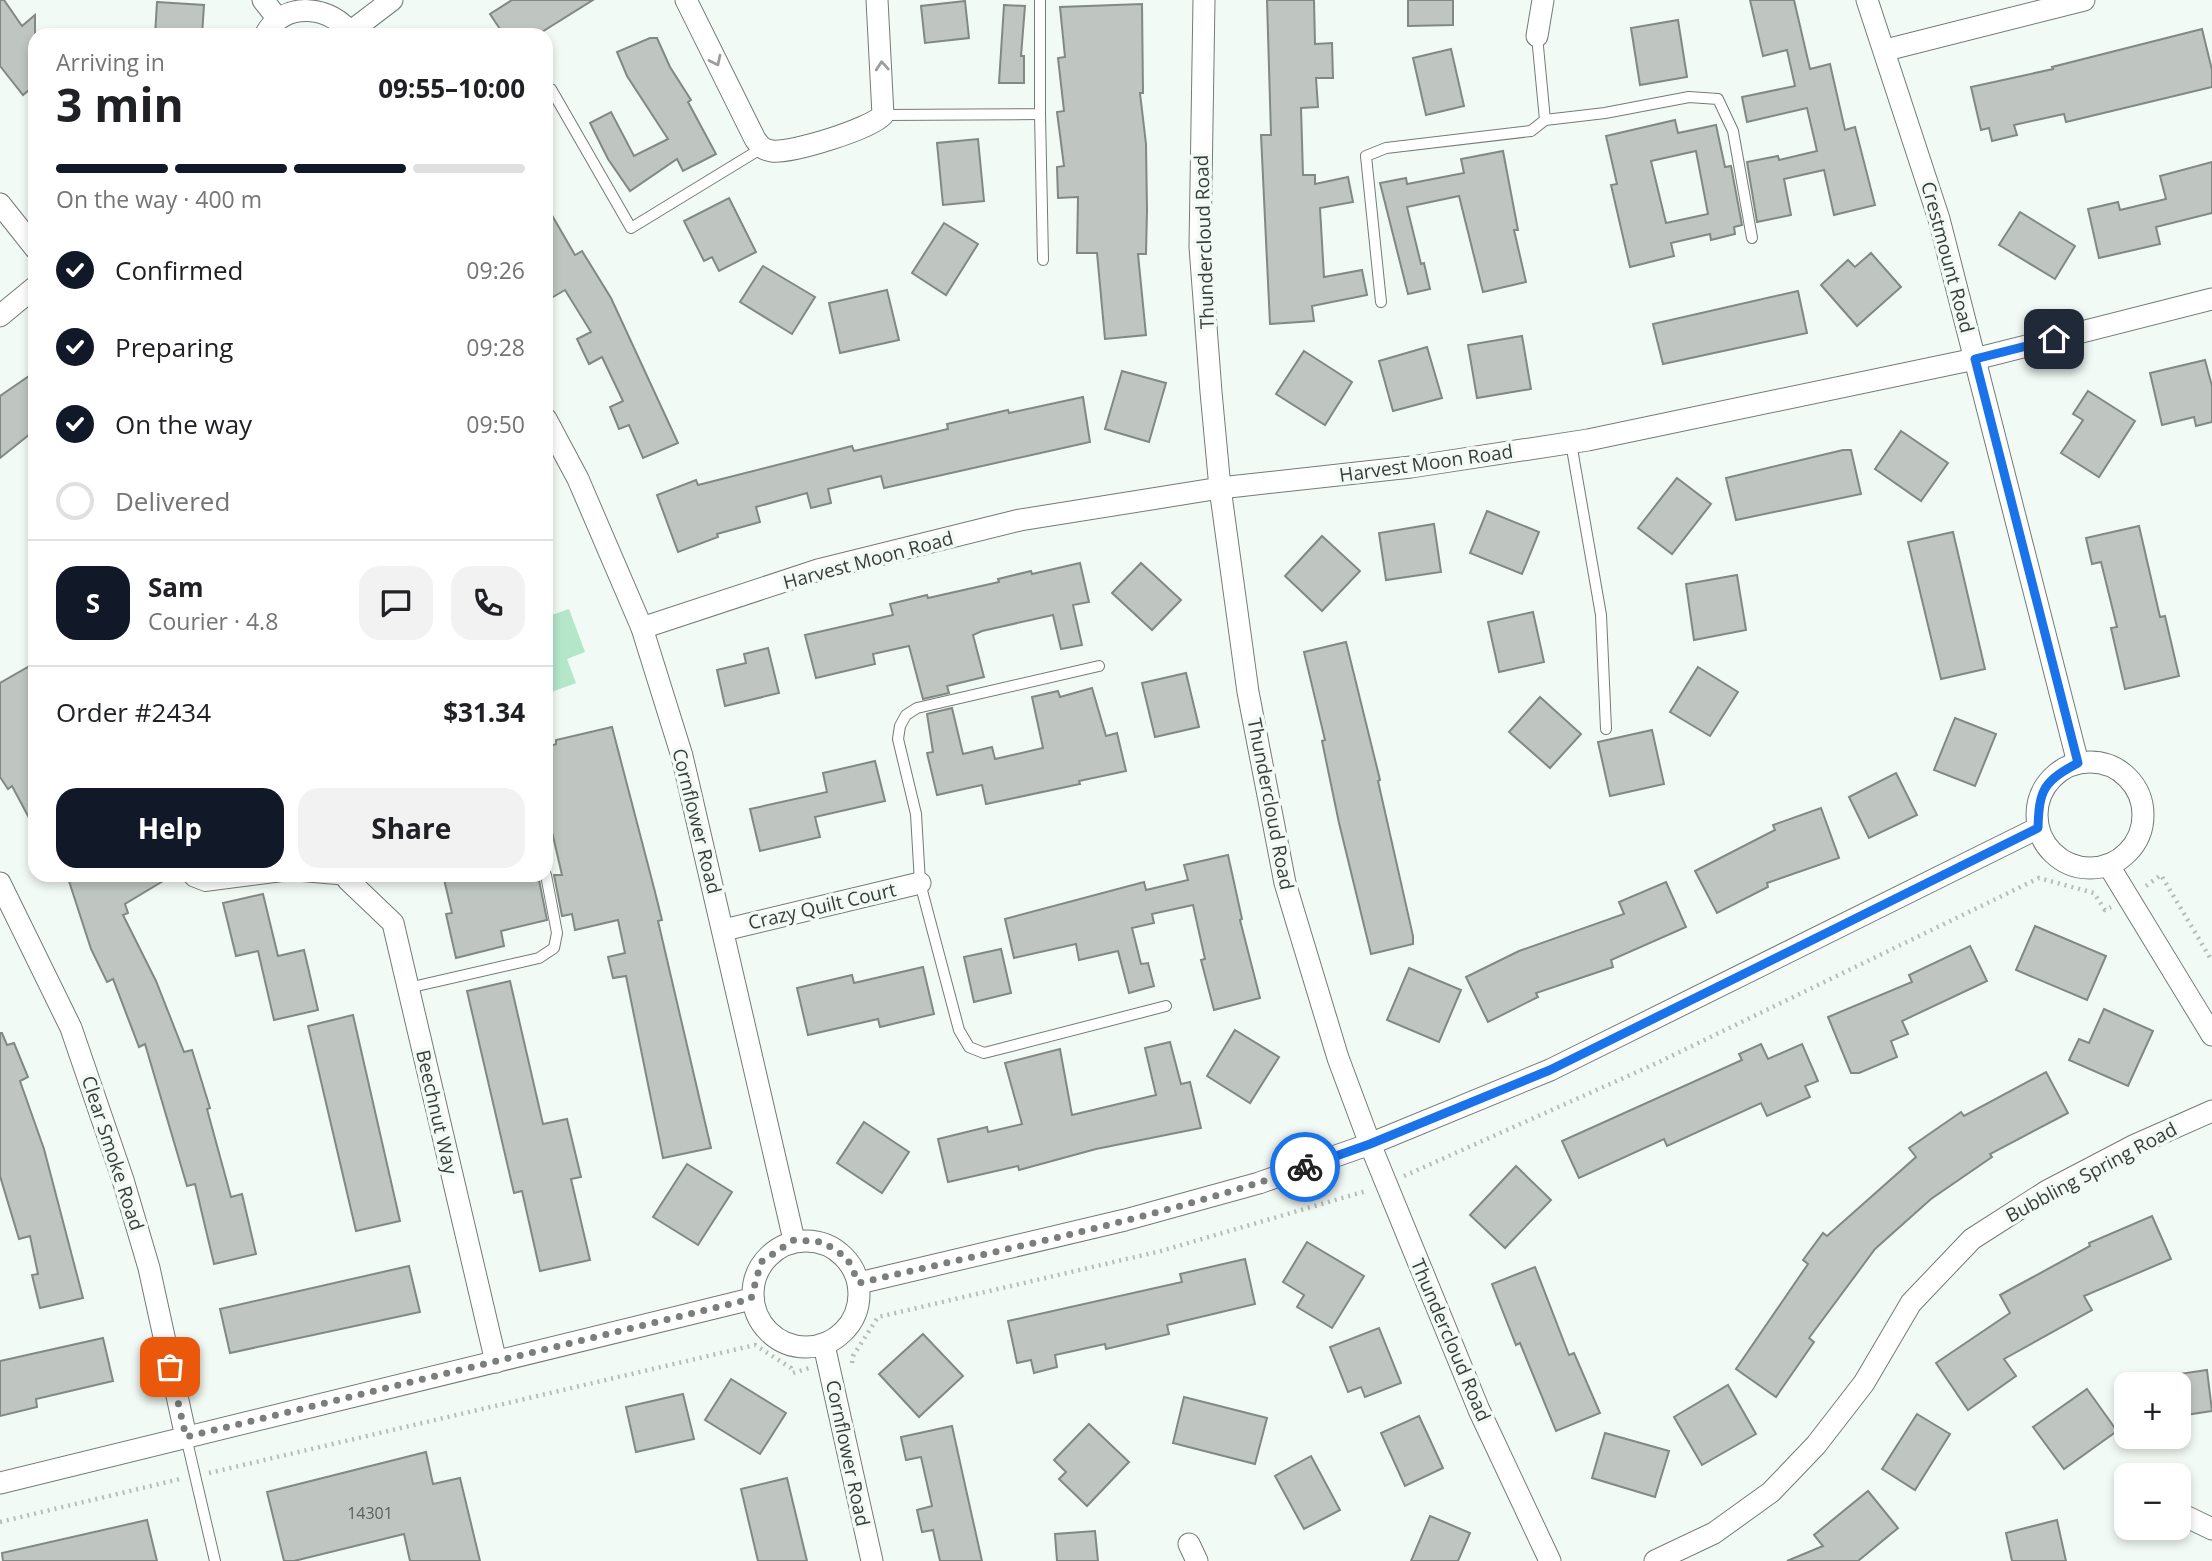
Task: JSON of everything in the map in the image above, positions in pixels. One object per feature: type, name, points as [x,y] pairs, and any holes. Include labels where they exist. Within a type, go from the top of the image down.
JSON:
[{"type":"street","points":[[263,0],[272,27],[293,11],[309,9],[325,12],[340,20],[346,28]]},
{"type":"street","points":[[358,28],[392,0]]},
{"type":"street","points":[[686,0],[755,139],[762,148],[772,151],[786,150],[864,129],[884,115],[877,0]]},
{"type":"street","name":"Thundercloud Road","points":[[1204,0],[1200,247],[1220,488],[1248,692],[1285,883],[1338,1058],[1370,1144],[1479,1410],[1550,1561]]},
{"type":"street","points":[[1537,36],[1543,0]]},
{"type":"street","name":"Crestmount Road","points":[[1867,0],[1886,50],[1939,219],[2078,763]]},
{"type":"street","points":[[1886,50],[2084,0]]},
{"type":"street","points":[[0,204],[28,239]]},
{"type":"street","points":[[0,316],[28,293]]},
{"type":"street","name":"Harvest Moon Road","points":[[642,628],[818,570],[1020,520],[1220,488],[1411,467],[1571,443],[1975,359],[2212,299]]},
{"type":"street","name":"Cornflower Road","points":[[553,432],[578,479],[642,628],[682,756],[794,1240]]},
{"type":"street","points":[[2078,763],[2111,765],[2136,785],[2145,816],[2134,847],[2109,866],[2079,868],[2052,854],[2038,828],[2039,800],[2053,776],[2078,763]]},
{"type":"street","points":[[859,1283],[1125,1220],[1259,1184],[1370,1144],[1550,1070],[2038,828]]},
{"type":"street","points":[[2109,866],[2212,1035]]},
{"type":"street","name":"Beechnut Way","points":[[350,882],[393,923],[496,1362]]},
{"type":"street","name":"Clear Smoke Road","points":[[0,883],[71,1028],[124,1180],[149,1268],[186,1437]]},
{"type":"street","name":"Crazy Quilt Court","points":[[724,930],[920,883]]},
{"type":"street","name":"Bubbling Spring Road","points":[[1655,1561],[1714,1533],[1771,1492],[1816,1444],[1864,1383],[1911,1304],[1972,1239],[2069,1180],[2135,1145],[2212,1111]]},
{"type":"street","points":[[794,1240],[823,1242],[847,1258],[859,1283],[853,1320],[824,1345],[800,1348],[777,1340],[759,1323],[751,1299],[761,1262],[794,1240]]},
{"type":"street","points":[[0,1483],[751,1299]]},
{"type":"street","name":"Cornflower Road","points":[[824,1345],[872,1561]]},
{"type":"street","points":[[2191,1519],[2212,1529]]},
{"type":"lane","points":[[1040,0],[1043,260]]},
{"type":"lane","points":[[1537,36],[1545,120]]},
{"type":"lane","points":[[553,92],[631,228],[762,148]]},
{"type":"lane","points":[[1381,302],[1366,156],[1386,148],[1531,131],[1545,120],[1605,113],[1689,97],[1718,99],[1733,131],[1752,238]]},
{"type":"lane","points":[[884,115],[1040,114]]},
{"type":"lane","points":[[1571,443],[1601,615],[1605,729]]},
{"type":"lane","points":[[1100,666],[917,708],[906,715],[900,726],[898,740],[916,814],[920,883],[959,1030],[969,1047],[984,1053],[1166,1006]]},
{"type":"lane","points":[[195,882],[205,886],[236,882]]},
{"type":"lane","points":[[408,988],[539,958],[554,948],[557,933],[546,882]]},
{"type":"lane","points":[[186,1437],[215,1561]]},
{"type":"green space","points":[[569,609],[585,652],[567,659],[576,683],[553,691],[553,615]]},
{"type":"building","points":[[0,0],[4,0],[22,26],[35,15],[35,28],[28,28],[28,91],[23,95],[0,66]]},
{"type":"building","points":[[512,0],[593,0],[548,28],[499,28],[490,14]]},
{"type":"building","points":[[1267,0],[1314,0],[1315,44],[1332,43],[1333,78],[1316,78],[1318,107],[1301,108],[1303,175],[1315,175],[1315,184],[1348,177],[1353,202],[1320,208],[1324,277],[1362,270],[1367,295],[1312,306],[1314,321],[1270,324],[1261,135],[1271,135]]},
{"type":"building","points":[[1408,0],[1453,0],[1453,25],[1408,26]]},
{"type":"building","points":[[1750,0],[1794,0],[1810,69],[1830,64],[1845,130],[1855,127],[1875,205],[1834,215],[1824,170],[1784,179],[1791,215],[1757,222],[1747,162],[1778,156],[1779,160],[1817,151],[1807,108],[1747,122],[1742,97],[1795,86],[1787,50],[1763,56]]},
{"type":"building","points":[[965,1],[969,38],[925,43],[921,6]]},
{"type":"building","points":[[157,2],[204,5],[202,28],[155,28]]},
{"type":"building","points":[[1142,4],[1143,93],[1140,93],[1146,144],[1147,210],[1146,254],[1138,254],[1146,335],[1105,339],[1097,253],[1077,253],[1078,197],[1058,198],[1057,167],[1064,166],[1057,112],[1064,111],[1058,58],[1065,57],[1060,7]]},
{"type":"building","points":[[1004,5],[1025,6],[1021,56],[1024,56],[1024,83],[999,83]]},
{"type":"building","points":[[1678,20],[1687,77],[1640,85],[1631,28]]},
{"type":"building","points":[[2202,29],[2212,70],[2212,87],[2066,122],[2064,114],[2014,125],[2017,135],[1992,141],[1989,128],[1981,130],[1971,87],[2053,69],[2052,67]]},
{"type":"building","points":[[650,38],[657,38],[670,67],[691,100],[688,102],[716,154],[683,171],[677,159],[630,191],[608,159],[590,123],[611,112],[634,156],[668,139],[627,76],[617,52]]},
{"type":"building","points":[[1451,49],[1464,106],[1426,115],[1413,58]]},
{"type":"building","points":[[1675,120],[1678,133],[1716,125],[1725,167],[1731,166],[1742,225],[1734,227],[1735,234],[1711,240],[1710,234],[1671,243],[1674,256],[1630,267],[1611,185],[1617,184],[1606,136]],"holes":[[[1696,151],[1708,214],[1666,223],[1651,161]]]},
{"type":"building","points":[[978,139],[984,201],[943,205],[937,143]]},
{"type":"building","points":[[1503,151],[1518,230],[1514,230],[1526,282],[1483,292],[1459,196],[1407,207],[1430,289],[1408,294],[1380,183],[1406,178],[1407,184],[1464,173],[1461,159]]},
{"type":"building","points":[[2212,162],[2212,213],[2156,227],[2160,244],[2099,258],[2088,209],[2118,202],[2120,210],[2166,199],[2160,176]]},
{"type":"building","points":[[729,198],[756,252],[719,271],[712,257],[704,261],[684,221]]},
{"type":"building","points":[[2020,212],[2075,246],[2055,279],[1999,245]]},
{"type":"building","points":[[553,217],[575,255],[582,251],[611,298],[678,443],[643,458],[629,425],[619,429],[610,407],[623,401],[602,357],[589,364],[577,339],[591,332],[565,290],[553,297]]},
{"type":"building","points":[[944,223],[978,244],[946,295],[912,273]]},
{"type":"building","points":[[1871,253],[1901,287],[1857,326],[1821,285],[1848,260],[1855,267]]},
{"type":"building","points":[[763,266],[815,297],[792,334],[740,302]]},
{"type":"building","points":[[887,290],[899,340],[840,353],[829,303]]},
{"type":"building","points":[[1798,291],[1807,333],[1663,364],[1653,324]]},
{"type":"building","points":[[1522,336],[1531,389],[1477,398],[1468,345]]},
{"type":"building","points":[[1427,347],[1442,398],[1393,411],[1379,361]]},
{"type":"building","points":[[1304,351],[1352,382],[1325,425],[1276,394]]},
{"type":"building","points":[[2205,360],[2212,386],[2212,422],[2196,426],[2194,417],[2162,425],[2150,373]]},
{"type":"building","points":[[1122,371],[1166,383],[1149,442],[1105,429]]},
{"type":"building","points":[[28,377],[28,436],[0,458],[0,396]]},
{"type":"building","points":[[2088,391],[2135,421],[2099,477],[2061,453],[2083,420],[2073,414]]},
{"type":"building","points":[[1083,397],[1090,442],[884,488],[881,476],[828,489],[831,503],[811,508],[807,493],[756,507],[760,522],[717,534],[718,537],[678,552],[657,495],[696,480],[698,485],[852,446],[854,451],[948,429],[947,424],[1008,410],[1009,413]]},
{"type":"building","points":[[1901,431],[1948,463],[1921,501],[1875,469]]},
{"type":"building","points":[[1851,450],[1861,494],[1736,520],[1726,478]]},
{"type":"building","points":[[1677,478],[1711,504],[1672,554],[1638,528]]},
{"type":"building","points":[[1487,511],[1539,532],[1522,574],[1470,553]]},
{"type":"building","points":[[1434,524],[1441,572],[1386,580],[1379,533]]},
{"type":"building","points":[[2139,526],[2160,617],[2165,616],[2179,676],[2125,689],[2111,628],[2117,627],[2101,562],[2092,564],[2086,538]]},
{"type":"building","points":[[1953,532],[1985,669],[1941,679],[1908,542]]},
{"type":"building","points":[[1322,536],[1360,571],[1322,611],[1285,576]]},
{"type":"building","points":[[1080,563],[1089,602],[1073,605],[1082,645],[1061,649],[1053,615],[982,631],[973,635],[984,677],[947,686],[949,693],[923,699],[909,646],[873,654],[875,664],[816,678],[805,635],[893,615],[890,604],[999,582],[998,579],[1031,571],[1032,574]]},
{"type":"building","points":[[1141,563],[1181,600],[1152,630],[1112,593]]},
{"type":"building","points":[[1737,575],[1746,630],[1694,640],[1686,584]]},
{"type":"building","points":[[1533,612],[1544,662],[1499,672],[1488,622]]},
{"type":"building","points":[[1346,642],[1380,780],[1378,781],[1413,936],[1413,944],[1371,954],[1339,823],[1322,741],[1325,740],[1304,652]]},
{"type":"building","points":[[768,648],[779,693],[725,706],[717,670],[746,663],[744,654]]},
{"type":"building","points":[[28,667],[28,816],[12,786],[8,789],[0,777],[0,683]]},
{"type":"building","points":[[1698,667],[1738,692],[1710,736],[1670,712]]},
{"type":"building","points":[[1186,673],[1199,727],[1155,737],[1142,683]]},
{"type":"building","points":[[1092,688],[1106,736],[1117,733],[1126,771],[986,804],[982,785],[937,795],[927,753],[933,752],[927,714],[952,708],[963,754],[992,747],[995,759],[1043,748],[1032,697],[1058,691],[1060,697]]},
{"type":"building","points":[[1540,697],[1581,734],[1550,768],[1509,732]]},
{"type":"building","points":[[1955,718],[1996,734],[1975,786],[1934,770]]},
{"type":"building","points":[[612,727],[662,920],[658,921],[711,1148],[663,1158],[626,976],[613,978],[608,957],[625,953],[618,920],[575,930],[572,914],[562,916],[554,875],[562,875],[553,836],[553,745],[556,740]]},
{"type":"building","points":[[1652,730],[1664,784],[1610,796],[1598,742]]},
{"type":"building","points":[[875,761],[885,801],[815,817],[820,837],[760,851],[750,809],[827,792],[823,773]]},
{"type":"building","points":[[1896,773],[1917,815],[1869,838],[1849,797]]},
{"type":"building","points":[[1821,808],[1839,858],[1767,883],[1768,887],[1717,913],[1695,871],[1775,830],[1773,825]]},
{"type":"building","points":[[1228,855],[1242,919],[1240,920],[1260,998],[1214,1010],[1201,960],[1205,959],[1193,905],[1152,914],[1154,923],[1132,928],[1141,964],[1148,963],[1154,986],[1129,993],[1118,951],[1079,960],[1076,944],[1014,958],[1005,919],[1144,882],[1146,890],[1188,880],[1184,865]]},
{"type":"building","points":[[69,882],[161,882],[125,904],[128,913],[123,915],[156,981],[184,1052],[192,1050],[210,1108],[207,1109],[231,1197],[242,1194],[256,1254],[214,1264],[195,1184],[187,1186],[145,1044],[139,1047],[113,979],[107,982],[91,949]]},
{"type":"building","points":[[445,882],[539,882],[547,920],[501,931],[504,946],[456,958],[446,914],[452,913]]},
{"type":"building","points":[[1666,882],[1686,927],[1611,960],[1613,967],[1536,993],[1538,997],[1488,1022],[1466,977],[1519,951],[1624,914],[1619,902]]},
{"type":"building","points":[[263,894],[278,956],[304,950],[318,1010],[274,1020],[258,951],[236,956],[223,903]]},
{"type":"building","points":[[2035,926],[2106,956],[2087,1000],[2016,970]]},
{"type":"building","points":[[1970,946],[1987,981],[1902,1021],[1908,1034],[1891,1041],[1897,1057],[1859,1073],[1851,1073],[1828,1017],[1912,982],[1909,975]]},
{"type":"building","points":[[1001,949],[1011,993],[974,1002],[964,957]]},
{"type":"building","points":[[923,967],[934,1014],[880,1027],[878,1019],[808,1035],[797,988],[852,975],[854,983]]},
{"type":"building","points":[[1409,968],[1461,990],[1439,1042],[1387,1020]]},
{"type":"building","points":[[510,981],[543,1124],[567,1119],[581,1177],[571,1179],[590,1260],[540,1271],[522,1191],[514,1193],[467,991]]},
{"type":"building","points":[[2104,1009],[2153,1031],[2128,1086],[2069,1060],[2079,1039],[2089,1043]]},
{"type":"building","points":[[353,1015],[400,1221],[356,1231],[308,1026]]},
{"type":"building","points":[[1235,1030],[1279,1057],[1250,1103],[1207,1076]]},
{"type":"building","points":[[0,1033],[7,1045],[14,1043],[28,1077],[20,1081],[44,1149],[83,1298],[40,1308],[32,1275],[38,1274],[30,1236],[19,1239],[0,1176]]},
{"type":"building","points":[[1170,1042],[1181,1084],[1190,1082],[1201,1128],[1096,1149],[1019,1170],[1018,1166],[948,1182],[938,1139],[987,1127],[988,1132],[1022,1124],[1005,1063],[1060,1049],[1072,1115],[1156,1095],[1145,1048]]},
{"type":"building","points":[[1761,1044],[1768,1059],[1802,1044],[1818,1081],[1805,1086],[1810,1097],[1767,1116],[1761,1103],[1667,1146],[1664,1139],[1579,1178],[1562,1141],[1742,1060],[1739,1054]]},
{"type":"building","points":[[2046,1072],[2068,1113],[1990,1154],[1992,1157],[1931,1199],[1875,1249],[1809,1338],[1814,1342],[1776,1397],[1736,1369],[1808,1264],[1803,1260],[1823,1233],[1827,1236],[1916,1157],[1909,1148],[1961,1112],[1964,1116]]},
{"type":"building","points":[[864,1122],[909,1152],[882,1193],[837,1163]]},
{"type":"building","points":[[687,1164],[732,1192],[698,1245],[653,1217]]},
{"type":"building","points":[[1516,1166],[1551,1200],[1505,1248],[1470,1215]]},
{"type":"building","points":[[2152,1216],[2171,1259],[2084,1296],[2092,1310],[2004,1359],[2016,1376],[1968,1410],[1936,1363],[2010,1313],[2000,1295],[2090,1246],[2089,1243]]},
{"type":"building","points":[[1307,1242],[1364,1276],[1332,1328],[1297,1307],[1304,1295],[1283,1282]]},
{"type":"building","points":[[1245,1259],[1255,1304],[1167,1325],[1169,1334],[1106,1349],[1105,1344],[1055,1355],[1057,1367],[1034,1373],[1031,1360],[1017,1363],[1008,1321],[1182,1282],[1180,1274]]},
{"type":"building","points":[[409,1266],[420,1312],[230,1353],[220,1309]]},
{"type":"building","points":[[1535,1267],[1569,1355],[1574,1353],[1600,1413],[1556,1431],[1520,1343],[1516,1345],[1492,1284]]},
{"type":"building","points":[[1379,1328],[1401,1383],[1365,1397],[1361,1387],[1348,1392],[1330,1347]]},
{"type":"building","points":[[923,1334],[963,1376],[919,1417],[879,1374]]},
{"type":"building","points":[[103,1338],[113,1381],[36,1399],[37,1407],[0,1416],[0,1361]]},
{"type":"building","points":[[2207,1370],[2212,1411],[2191,1414],[2191,1372]]},
{"type":"building","points":[[731,1379],[786,1413],[760,1454],[705,1420]]},
{"type":"building","points":[[1728,1385],[1756,1434],[1702,1465],[1674,1417]]},
{"type":"building","points":[[2087,1389],[2114,1427],[2114,1433],[2064,1469],[2033,1427]]},
{"type":"building","points":[[683,1394],[694,1439],[636,1452],[626,1407]]},
{"type":"building","points":[[1184,1397],[1267,1418],[1255,1464],[1173,1443]]},
{"type":"building","points":[[1917,1414],[1950,1434],[1915,1490],[1882,1469]]},
{"type":"building","points":[[1419,1416],[1443,1468],[1405,1486],[1381,1433]]},
{"type":"building","points":[[1089,1424],[1129,1462],[1087,1506],[1059,1479],[1066,1472],[1054,1460]]},
{"type":"building","points":[[952,1426],[982,1561],[940,1561],[933,1530],[922,1532],[917,1510],[932,1506],[921,1457],[906,1460],[901,1437]]},
{"type":"building","points":[[1605,1433],[1669,1451],[1655,1497],[1592,1478]]},
{"type":"building","points":[[426,1452],[433,1484],[460,1478],[480,1561],[410,1561],[404,1534],[294,1561],[284,1561],[267,1492]]},
{"type":"building","points":[[1311,1456],[1340,1510],[1304,1529],[1275,1476]]},
{"type":"building","points":[[787,1478],[807,1561],[758,1561],[741,1489]]},
{"type":"building","points":[[1868,1491],[1898,1528],[1858,1561],[1787,1561],[1823,1546],[1814,1535]]},
{"type":"building","points":[[1430,1516],[1470,1533],[1458,1561],[1411,1561]]},
{"type":"building","points":[[147,1520],[157,1561],[3,1561],[2,1553]]},
{"type":"building","points":[[2057,1520],[2066,1561],[2012,1561],[2006,1533]]},
{"type":"building","points":[[1095,1531],[1098,1561],[1057,1561],[1055,1534]]},
{"type":"way so far","points":[[170,1367],[186,1437],[751,1299],[761,1262],[794,1240],[823,1242],[847,1258],[859,1283],[1125,1220],[1259,1184],[1305,1167]]},
{"type":"route","points":[[1305,1167],[1370,1144],[1550,1070],[2038,828],[2039,800],[2053,776],[2078,763],[1975,359],[2054,339]]}]
